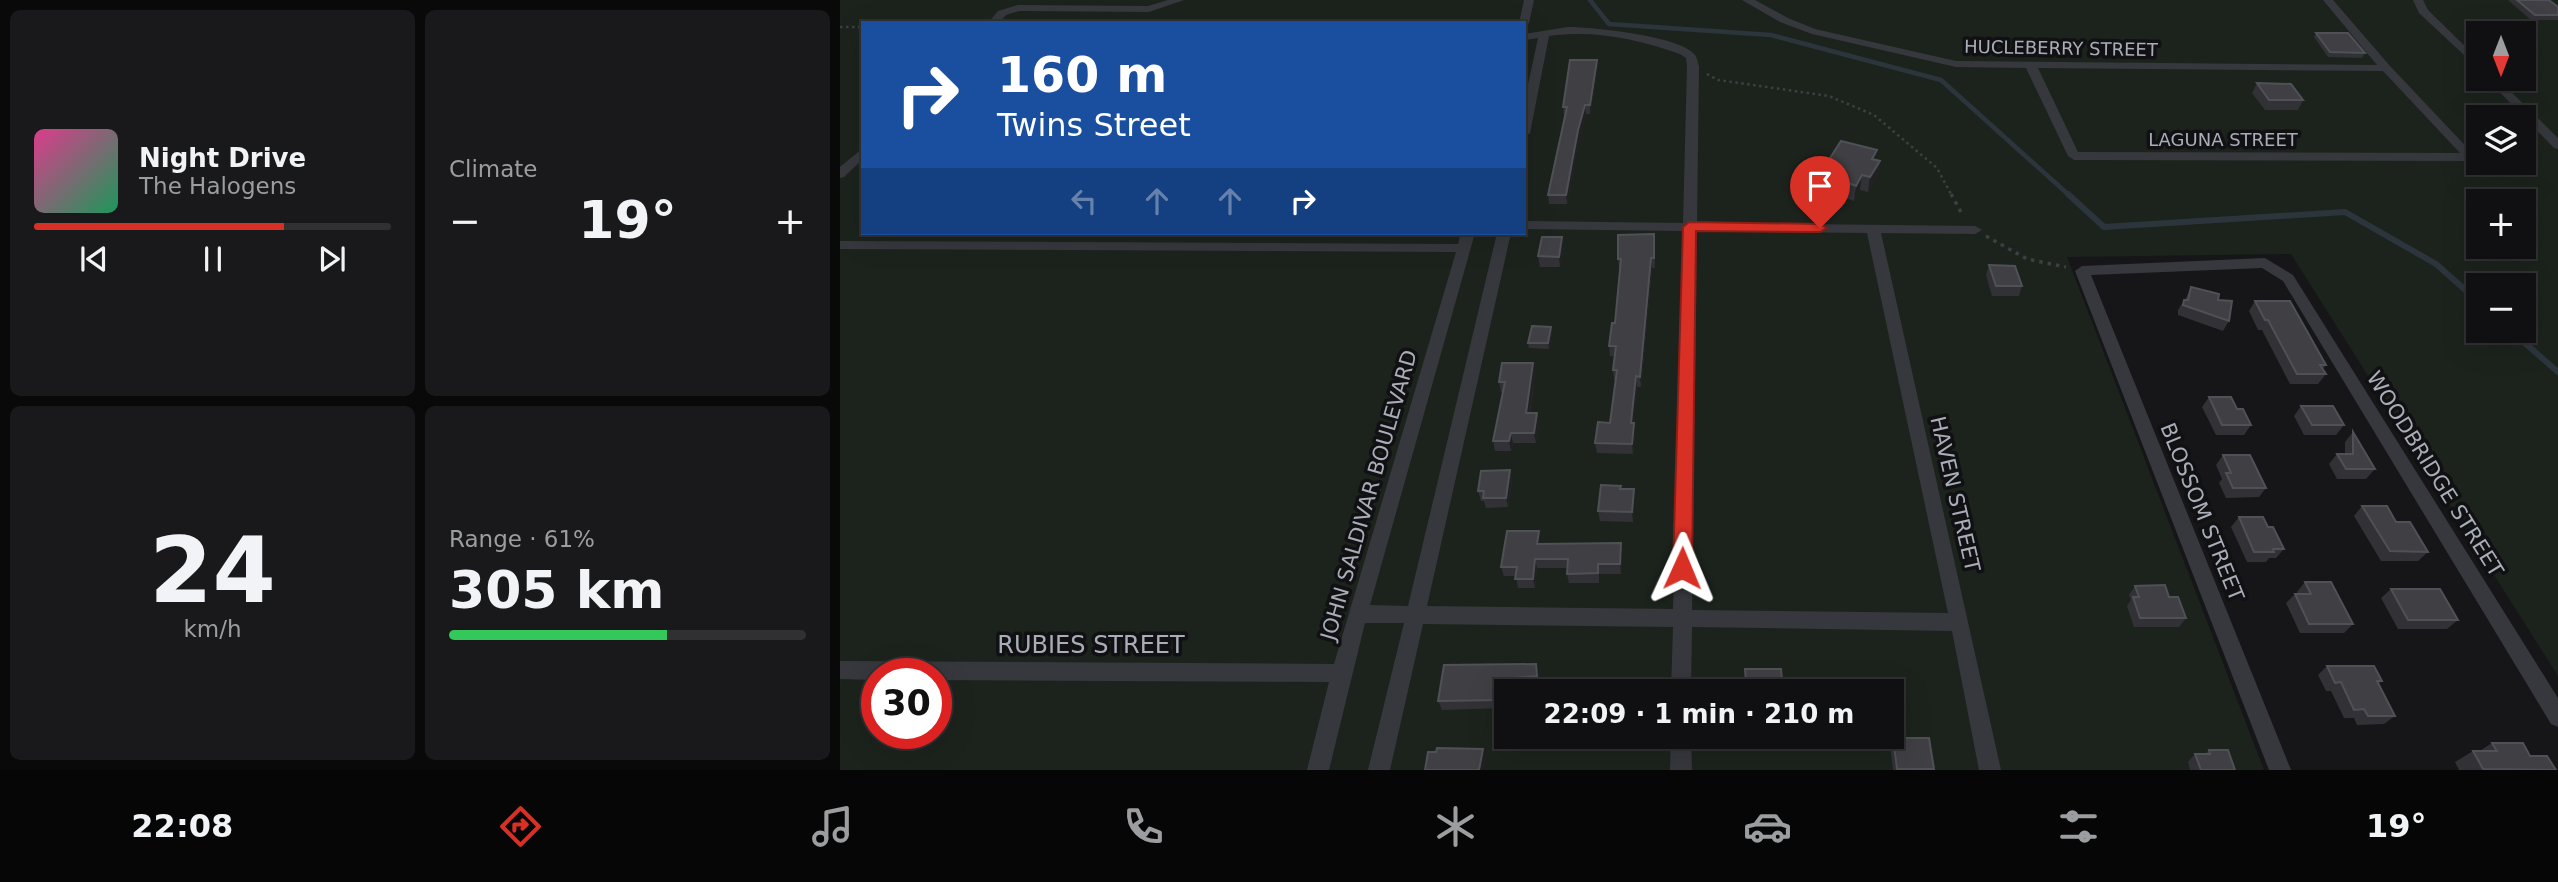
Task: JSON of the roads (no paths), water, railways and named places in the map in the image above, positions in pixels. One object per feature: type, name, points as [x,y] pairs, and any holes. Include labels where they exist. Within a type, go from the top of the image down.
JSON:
[{"type":"street","points":[[995,21],[1002,13],[1018,8],[1149,9],[1179,0]]},
{"type":"street","points":[[1524,21],[1529,0]]},
{"type":"street","name":"HUCLEBERRY STREET","points":[[1747,0],[1784,20],[1812,30],[1940,61],[2031,66],[2386,68]]},
{"type":"street","points":[[2328,0],[2386,68]]},
{"type":"street","points":[[2418,0],[2423,11],[2466,53]]},
{"type":"street","points":[[1526,37],[1577,29],[1629,33],[1684,52],[1691,57],[1693,66],[1681,679]]},
{"type":"street","points":[[1526,122],[1544,33]]},
{"type":"street","name":"LAGUNA STREET","points":[[2031,66],[2074,156],[2470,158],[2386,68]]},
{"type":"street","points":[[2504,91],[2558,145]]},
{"type":"street","points":[[840,174],[861,154]]},
{"type":"street","points":[[1526,225],[1975,230]]},
{"type":"street","name":"HAVEN STREET","points":[[1873,228],[1990,770]]},
{"type":"street","points":[[1379,770],[1504,235]]},
{"type":"street","points":[[840,245],[1466,240]]},
{"type":"street","name":"JOHN SALDIVAR BOULEVARD","points":[[1318,770],[1341,673],[1466,240]]},
{"type":"street","name":"WOODBRIDGE STREET","points":[[2082,271],[2265,263],[2288,278],[2558,717]]},
{"type":"street","name":"BLOSSOM STREET","points":[[2082,271],[2280,770]]},
{"type":"street","points":[[1359,614],[1960,622]]},
{"type":"street","name":"RUBIES STREET","points":[[840,670],[1341,673]]},
{"type":"street","points":[[1681,749],[1681,770]]},
{"type":"waterway","points":[[1590,0],[1609,24],[1771,35],[1941,80],[2070,196]]},
{"type":"waterway","points":[[2068,194],[2104,227],[2345,212],[2436,264],[2466,290]]},
{"type":"waterway","points":[[2525,343],[2558,372]]}]
